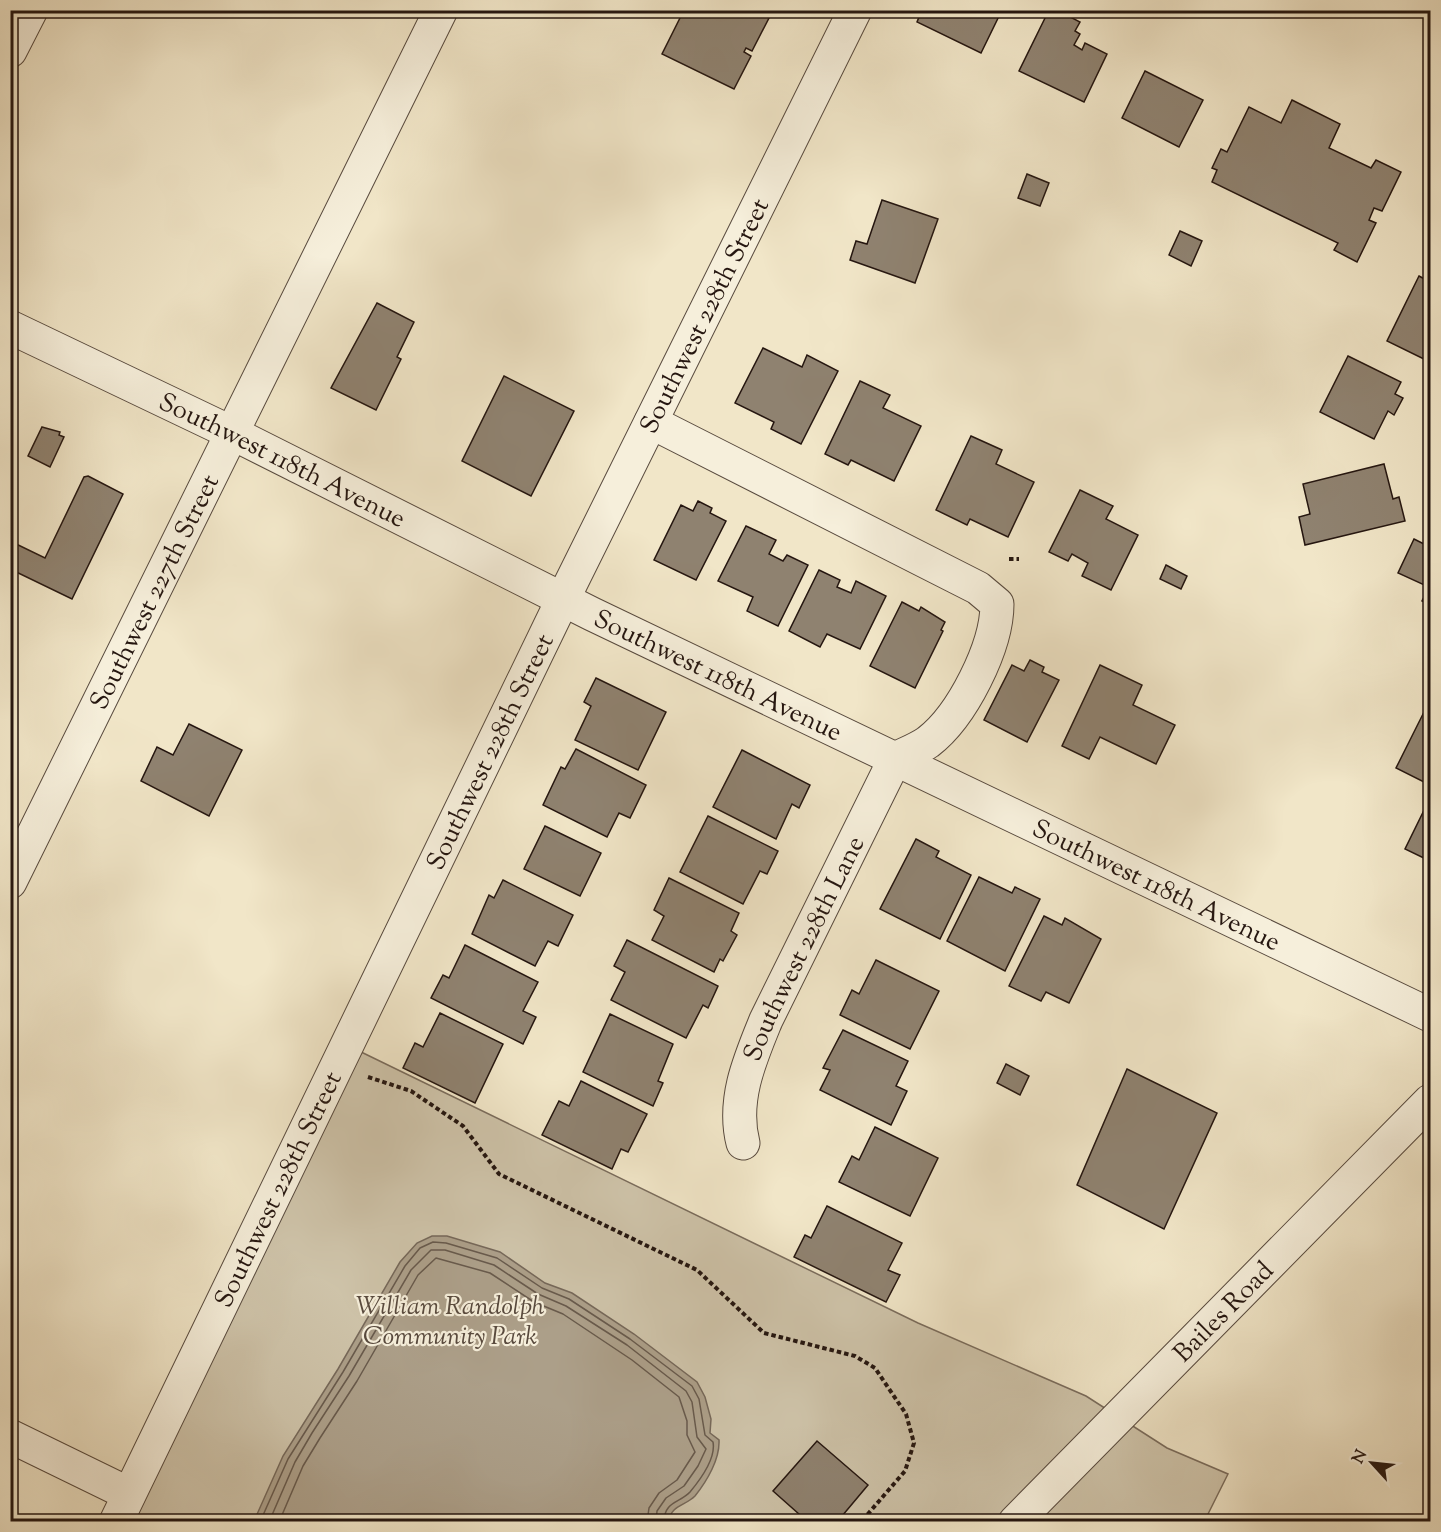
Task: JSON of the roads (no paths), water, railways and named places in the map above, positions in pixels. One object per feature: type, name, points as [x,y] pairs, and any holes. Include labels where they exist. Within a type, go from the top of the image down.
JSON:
[{"type":"street","points":[[10,51],[31,10]]},
{"type":"street","name":"Southwest 227th Street","points":[[10,882],[441,10]]},
{"type":"street","name":"Southwest 228th Street","points":[[123,1508],[563,599],[855,10]]},
{"type":"street","name":"Southwest 118th Avenue","points":[[10,327],[232,433],[563,599],[1431,1015]]},
{"type":"street","points":[[651,422],[978,588],[997,604],[995,625],[988,651],[960,706],[926,744],[895,759]]},
{"type":"street","name":"Southwest 228th Lane","points":[[743,1143],[740,1129],[740,1105],[751,1058],[766,1020],[895,759]]},
{"type":"street","name":"Bailes Road","points":[[1015,1521],[1431,1101]]},
{"type":"street","points":[[10,1436],[123,1508]]},
{"type":"water","points":[[432,1236],[447,1236],[500,1252],[545,1283],[572,1293],[634,1334],[697,1382],[705,1397],[711,1419],[710,1433],[719,1440],[719,1447],[712,1470],[700,1490],[672,1512],[669,1521],[254,1521],[283,1456],[338,1369],[400,1262],[417,1243]]},
{"type":"park label","name":"William Randolph Community Park","points":[[450,1320]]}]
